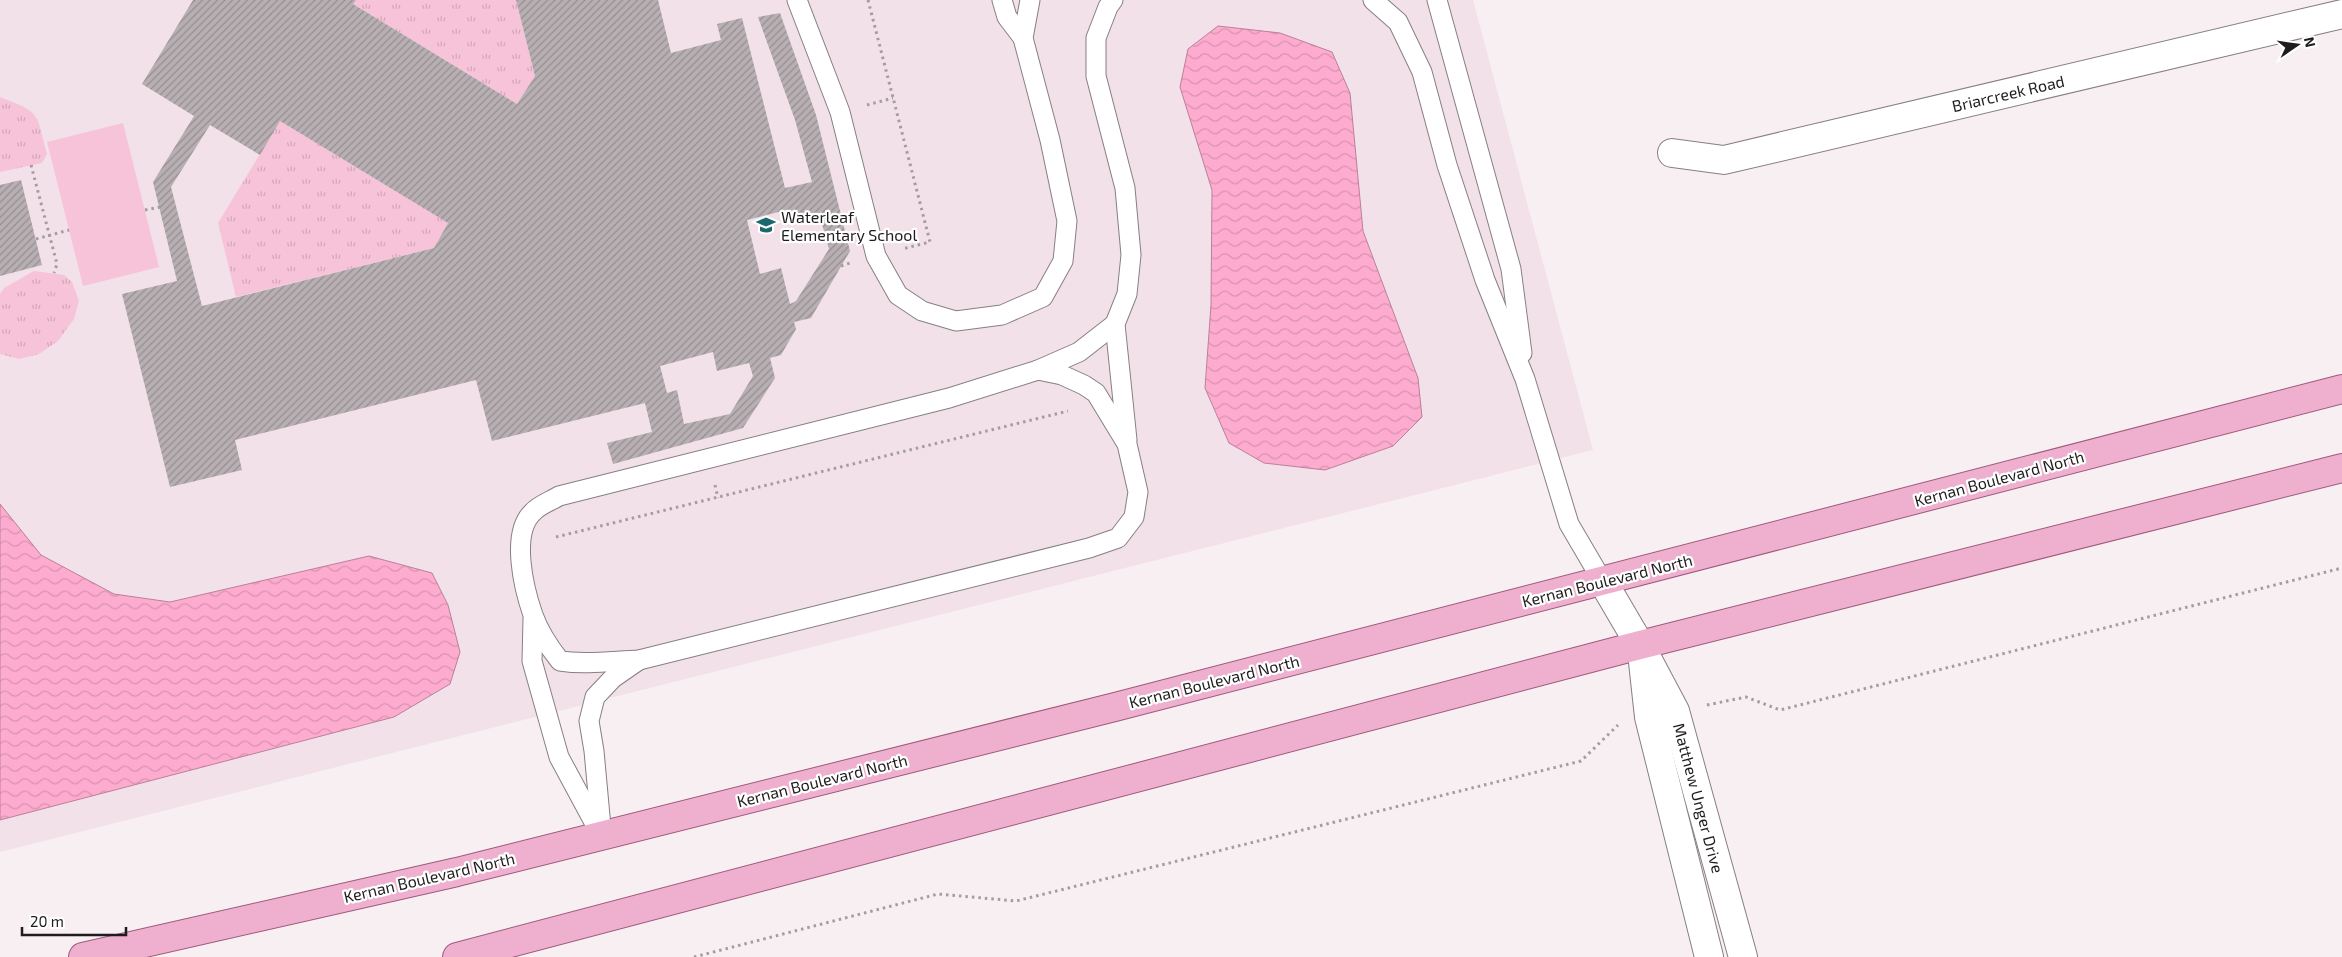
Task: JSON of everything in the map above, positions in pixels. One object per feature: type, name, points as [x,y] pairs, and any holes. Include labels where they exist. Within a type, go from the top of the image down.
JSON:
[{"type":"main road","name":"Kernan Boulevard North","points":[[83,957],[457,872],[1105,710],[2342,389]]},
{"type":"main road","points":[[457,957],[509,951],[1640,645],[2342,468]]},
{"type":"street","name":"Briarcreek Road","points":[[1672,153],[1724,160],[2342,14]]},
{"type":"street","name":"Matthew Unger Drive","points":[[1603,582],[1640,645],[1743,957]]},
{"type":"street","name":"Matthew Unger Drive","points":[[1662,714],[1709,957]]},
{"type":"lane","points":[[797,0],[840,112],[876,256],[898,295],[922,311],[956,321],[1002,315],[1042,297],[1063,261],[1067,221],[1050,140],[1023,38],[1007,17],[1002,0]]},
{"type":"lane","points":[[1023,38],[1030,0]]},
{"type":"lane","points":[[533,616],[548,645],[560,661],[578,664],[598,661],[639,660],[1089,548],[1118,538],[1134,517],[1138,492],[1127,444],[1115,324],[1127,294],[1131,255],[1124,188],[1096,76],[1096,38],[1108,7],[1113,0]]},
{"type":"lane","points":[[1374,0],[1398,22],[1422,72],[1447,165],[1479,263],[1525,379],[1569,524],[1603,582]]},
{"type":"lane","points":[[1437,0],[1511,269],[1525,379]]},
{"type":"lane","points":[[602,835],[559,757],[532,661],[533,616],[521,562],[522,531],[532,512],[559,496],[940,400],[1038,370],[1079,352],[1115,324]]},
{"type":"lane","points":[[1038,370],[1062,375],[1096,393],[1127,444]]},
{"type":"lane","points":[[602,835],[594,751],[589,721],[595,697],[614,678],[639,660]]},
{"type":"path","points":[[841,266],[930,242],[868,0]]},
{"type":"path","points":[[31,165],[57,264],[54,273]]},
{"type":"path","points":[[144,210],[160,207]]},
{"type":"path","points":[[36,238],[69,230]]},
{"type":"path","points":[[556,537],[1068,411]]},
{"type":"path","points":[[694,957],[938,894],[1016,902],[1581,761],[1620,723],[1746,696],[1780,710],[2342,568]]},
{"type":"shaded area","name":"Waterleaf Elementary School","points":[[0,0],[1473,0],[1593,450],[0,852]]},
{"type":"green space","points":[[356,0],[516,0],[535,76],[517,104],[353,4]]},
{"type":"green space","points":[[0,97],[23,107],[35,115],[41,129],[47,154],[42,163],[0,172]]},
{"type":"green space","points":[[280,121],[448,223],[434,248],[236,297],[218,223]]},
{"type":"green space","points":[[123,123],[159,267],[83,286],[47,142]]},
{"type":"green space","points":[[34,271],[64,275],[72,282],[79,301],[74,319],[58,341],[39,354],[19,359],[0,354],[0,294],[4,288]]},
{"type":"water","points":[[1218,26],[1280,33],[1332,52],[1350,93],[1363,231],[1418,378],[1422,417],[1393,446],[1325,470],[1264,463],[1229,443],[1205,388],[1211,305],[1212,190],[1180,87],[1188,49]]},
{"type":"water","points":[[0,504],[41,555],[114,594],[170,602],[369,556],[432,573],[448,605],[460,652],[450,684],[394,717],[0,820]]},
{"type":"building","points":[[193,0],[356,0],[353,4],[517,104],[535,76],[516,0],[658,0],[671,53],[721,40],[717,24],[742,18],[785,188],[812,182],[795,120],[758,17],[780,13],[816,115],[850,251],[811,318],[794,322],[796,329],[781,355],[770,358],[775,378],[743,428],[613,464],[607,443],[652,432],[645,403],[492,441],[476,380],[235,440],[242,470],[170,487],[122,294],[177,281],[153,182],[194,116],[142,84]],"holes":[[[280,121],[448,223],[434,248],[202,306],[171,187],[210,125],[260,155]],[[786,210],[789,220],[819,213],[829,249],[796,301],[790,304],[781,268],[760,274],[747,220]],[[713,352],[717,371],[749,363],[753,376],[730,414],[684,424],[677,390],[667,393],[660,366]]]},
{"type":"building","points":[[21,180],[42,265],[0,276],[0,185]]},
{"type":"place","name":"Waterleaf Elementary School","points":[[766,225]]}]
